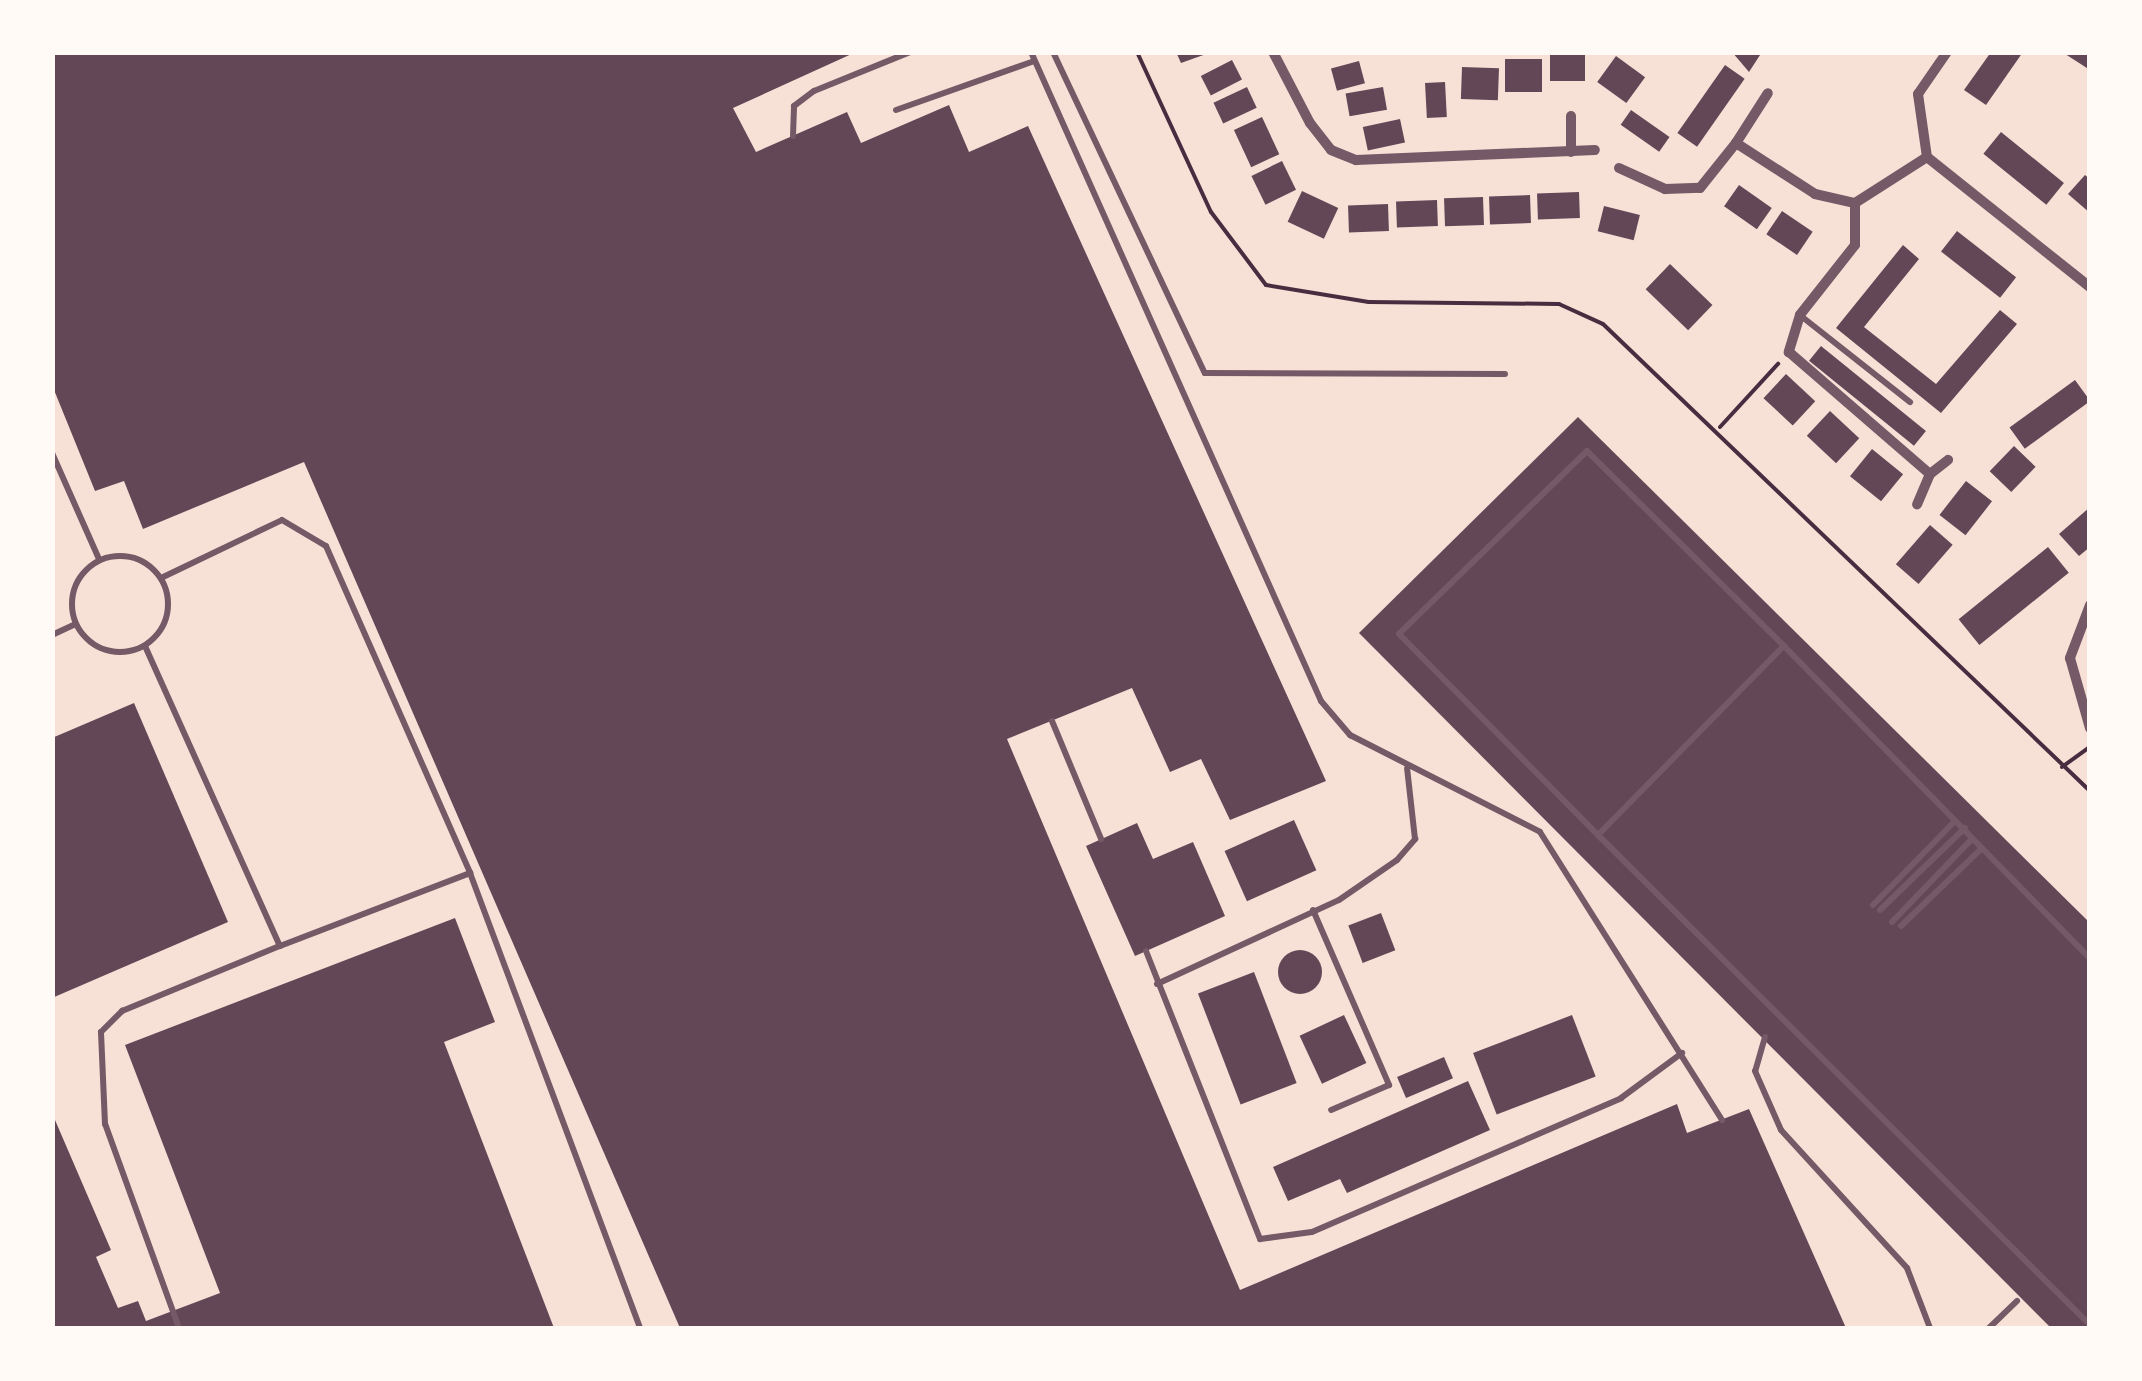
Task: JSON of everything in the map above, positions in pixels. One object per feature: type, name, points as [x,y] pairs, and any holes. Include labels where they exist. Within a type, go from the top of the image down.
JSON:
[{"type":"street","points":[[1273,52],[1310,123],[1332,150],[1356,160],[1595,150]]},
{"type":"street","points":[[1947,52],[1918,94],[1917,133],[1927,156],[2090,287]]},
{"type":"street","points":[[1619,168],[1665,189],[1700,188],[1768,93]]},
{"type":"street","points":[[1571,116],[1572,152]]},
{"type":"street","points":[[1736,142],[1815,194],[1855,203],[1927,156]]},
{"type":"street","points":[[1855,203],[1855,244],[1800,315],[1789,352],[1930,474]]},
{"type":"street","points":[[1917,504],[1930,474],[1948,460]]},
{"type":"street","points":[[2090,605],[2070,658],[2090,728]]},
{"type":"lane","points":[[794,136],[794,106],[814,91],[910,52]]},
{"type":"lane","points":[[1054,52],[1205,374],[1505,374]]},
{"type":"lane","points":[[896,110],[1033,57],[1322,701],[1350,735],[1406,767],[1540,832],[1722,1120]]},
{"type":"lane","points":[[1800,315],[1910,402]]},
{"type":"lane","points":[[2090,959],[1965,828],[1587,452],[1400,634],[2090,1325]]},
{"type":"lane","points":[[52,453],[99,559]]},
{"type":"lane","points":[[162,578],[282,520],[326,546],[470,873],[640,1328]]},
{"type":"lane","points":[[129,556],[162,578],[168,612],[145,646],[102,649],[76,624],[71,609],[83,571],[99,559],[129,556]]},
{"type":"lane","points":[[52,635],[76,624]]},
{"type":"lane","points":[[145,646],[280,946]]},
{"type":"lane","points":[[1598,835],[1784,646]]},
{"type":"lane","points":[[1052,721],[1101,839]]},
{"type":"lane","points":[[1158,984],[1314,910],[1415,839],[1406,767]]},
{"type":"lane","points":[[1954,821],[1877,907],[1965,828]]},
{"type":"lane","points":[[1892,922],[1972,838]]},
{"type":"lane","points":[[1901,926],[1982,848]]},
{"type":"lane","points":[[179,1328],[106,1124],[101,1032],[122,1011],[470,873]]},
{"type":"lane","points":[[1314,910],[1389,1085],[1331,1110]]},
{"type":"lane","points":[[1146,951],[1248,1220],[1260,1239],[1280,1242],[1621,1098],[1682,1053]]},
{"type":"lane","points":[[1764,1037],[1755,1071],[1781,1130],[1908,1268],[1930,1328]]},
{"type":"lane","points":[[1990,1328],[2016,1300]]},
{"type":"path","points":[[1137,52],[1211,212],[1266,285],[1368,302],[1559,304],[1603,324],[1720,426],[2090,791]]},
{"type":"path","points":[[1720,426],[1789,352]]},
{"type":"path","points":[[2062,767],[2090,747]]},
{"type":"building","points":[[52,52],[856,52],[733,108],[756,152],[847,112],[861,143],[949,105],[969,152],[1028,126],[1326,781],[1230,820],[1201,759],[1170,772],[1132,688],[1007,739],[1240,1290],[1677,1104],[1687,1133],[1749,1109],[1846,1328],[680,1328],[304,462],[143,529],[124,481],[95,491],[52,385]]},
{"type":"building","points":[[1176,52],[1209,52],[1209,53],[1181,63]]},
{"type":"building","points":[[1550,52],[1585,52],[1585,81],[1550,81]]},
{"type":"building","points":[[1732,52],[1762,52],[1749,72]]},
{"type":"building","points":[[1991,52],[2023,52],[1986,105],[1964,90]]},
{"type":"building","points":[[2062,52],[2090,52],[2090,70]]},
{"type":"building","points":[[1616,56],[1645,77],[1626,103],[1597,82]]},
{"type":"building","points":[[1505,59],[1542,59],[1542,92],[1505,92]]},
{"type":"building","points":[[1232,60],[1242,80],[1211,95],[1201,76]]},
{"type":"building","points":[[1359,61],[1365,83],[1337,91],[1331,69]]},
{"type":"building","points":[[1725,65],[1745,79],[1697,147],[1677,133]]},
{"type":"building","points":[[1462,67],[1499,68],[1498,100],[1461,99]]},
{"type":"building","points":[[1445,82],[1447,117],[1427,118],[1425,83]]},
{"type":"building","points":[[1247,87],[1257,108],[1223,123],[1213,103]]},
{"type":"building","points":[[1383,87],[1387,110],[1350,116],[1346,94]]},
{"type":"building","points":[[1631,110],[1670,137],[1659,152],[1621,125]]},
{"type":"building","points":[[1262,117],[1279,154],[1251,167],[1234,130]]},
{"type":"building","points":[[1400,119],[1405,142],[1368,150],[1363,127]]},
{"type":"building","points":[[2001,132],[2064,183],[2046,205],[1983,154]]},
{"type":"building","points":[[1282,161],[1296,190],[1265,205],[1251,176]]},
{"type":"building","points":[[2085,175],[2090,179],[2090,213],[2068,194]]},
{"type":"building","points":[[1739,185],[1772,208],[1757,229],[1724,206]]},
{"type":"building","points":[[1302,191],[1338,208],[1324,239],[1288,222]]},
{"type":"building","points":[[1579,192],[1580,218],[1538,219],[1537,193]]},
{"type":"building","points":[[1530,195],[1531,223],[1490,224],[1489,196]]},
{"type":"building","points":[[1483,197],[1484,225],[1445,226],[1444,198]]},
{"type":"building","points":[[1437,200],[1438,226],[1397,227],[1396,201]]},
{"type":"building","points":[[1388,204],[1389,231],[1349,232],[1348,205]]},
{"type":"building","points":[[1604,206],[1640,215],[1634,240],[1598,231]]},
{"type":"building","points":[[1782,211],[1813,232],[1797,255],[1766,234]]},
{"type":"building","points":[[1957,231],[2016,277],[2000,298],[1941,251]]},
{"type":"building","points":[[1903,245],[1919,259],[1864,327],[1936,384],[2000,310],[2017,324],[1941,413],[1836,328]]},
{"type":"building","points":[[1670,264],[1712,305],[1688,330],[1646,289]]},
{"type":"building","points":[[1821,346],[1926,431],[1914,446],[1809,361]]},
{"type":"building","points":[[1786,374],[1815,401],[1793,425],[1763,398]]},
{"type":"building","points":[[2075,380],[2090,401],[2025,449],[2009,428]]},
{"type":"building","points":[[1830,411],[1859,438],[1836,463],[1807,436]]},
{"type":"building","points":[[1578,417],[2090,923],[2090,1328],[2051,1328],[1359,633]]},
{"type":"building","points":[[2014,446],[2036,467],[2011,492],[1990,471]]},
{"type":"building","points":[[1872,449],[1903,474],[1881,501],[1850,476]]},
{"type":"building","points":[[1966,481],[1992,501],[1966,535],[1940,515]]},
{"type":"building","points":[[2090,507],[2090,547],[2079,556],[2059,534]]},
{"type":"building","points":[[1930,525],[1953,545],[1919,584],[1896,564]]},
{"type":"building","points":[[2048,547],[2069,573],[1979,645],[1959,619]]},
{"type":"building","points":[[134,703],[228,922],[52,998],[52,738]]},
{"type":"building","points":[[1294,820],[1316,870],[1247,901],[1225,851]]},
{"type":"building","points":[[1137,823],[1153,859],[1193,842],[1225,916],[1135,956],[1086,846]]},
{"type":"building","points":[[1381,913],[1395,950],[1363,963],[1348,926]]},
{"type":"building","points":[[455,918],[495,1022],[444,1042],[554,1328],[52,1328],[52,1113],[111,1250],[96,1257],[118,1308],[138,1301],[146,1321],[220,1293],[125,1045]]},
{"type":"building","points":[[1300,950],[1316,956],[1322,972],[1316,988],[1300,994],[1284,988],[1278,972],[1284,956]]},
{"type":"building","points":[[1254,972],[1297,1083],[1241,1105],[1198,994]]},
{"type":"building","points":[[1344,1015],[1366,1063],[1322,1084],[1300,1036]]},
{"type":"building","points":[[1572,1015],[1596,1077],[1497,1115],[1473,1053]]},
{"type":"building","points":[[1444,1057],[1453,1078],[1406,1098],[1397,1077]]},
{"type":"building","points":[[1468,1081],[1490,1130],[1347,1193],[1340,1179],[1288,1201],[1273,1167]]}]
